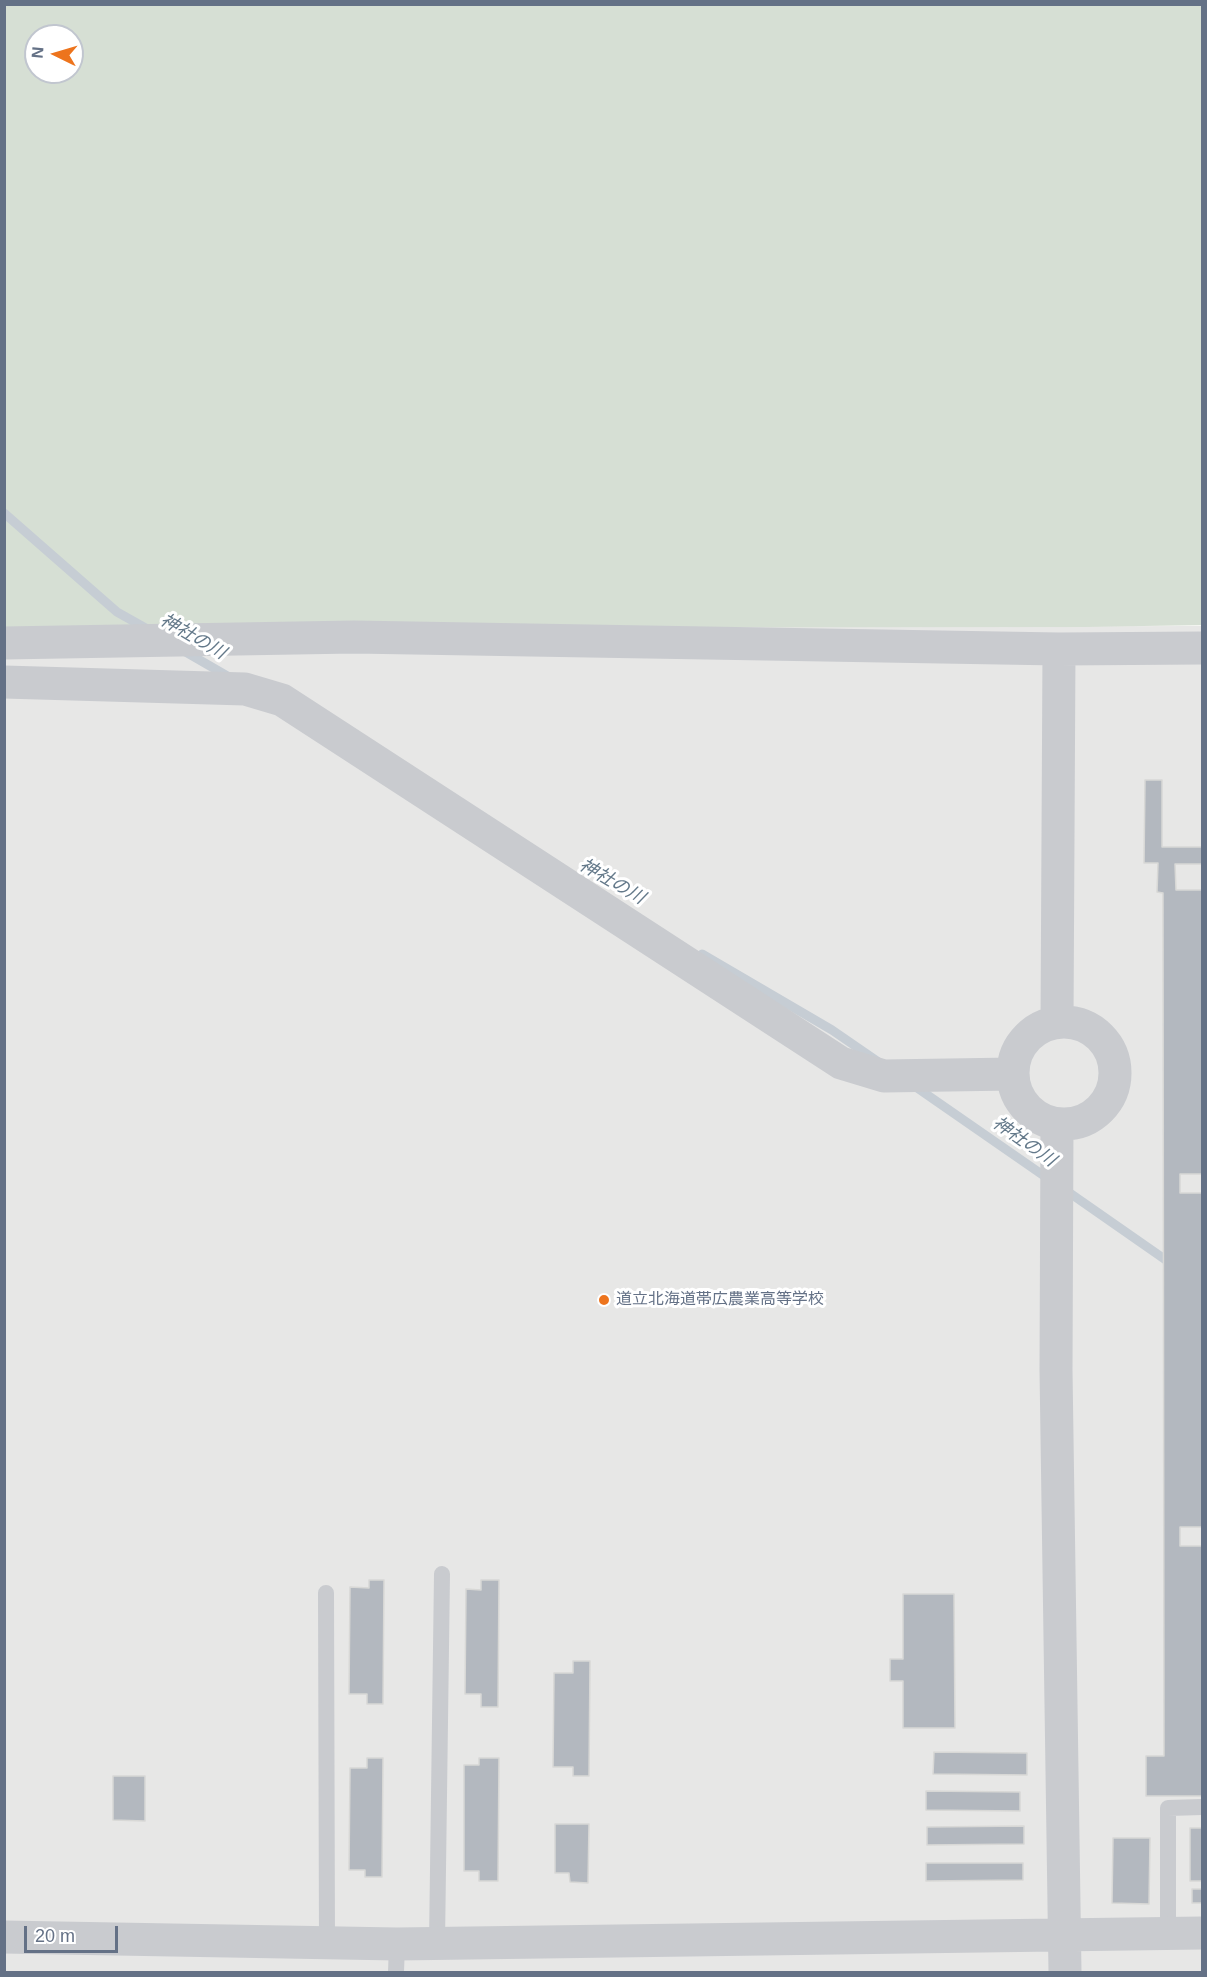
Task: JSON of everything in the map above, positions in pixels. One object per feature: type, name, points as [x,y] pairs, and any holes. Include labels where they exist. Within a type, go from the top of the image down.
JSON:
[{"type":"street","points":[[4,643],[354,637],[1059,649],[1203,648]]},
{"type":"street","points":[[1057,1022],[1059,649]]},
{"type":"street","points":[[4,682],[245,689],[282,700],[841,1063],[884,1076],[1013,1074]]},
{"type":"street","points":[[1057,1022],[1074,1023],[1091,1030],[1103,1041],[1112,1056],[1115,1074],[1112,1091],[1103,1106],[1090,1117],[1074,1123],[1057,1124],[1043,1120],[1021,1101],[1013,1074],[1015,1060],[1030,1034],[1057,1022]]},
{"type":"street","points":[[1057,1124],[1056,1370],[1065,1972]]},
{"type":"street","points":[[4,1937],[327,1943],[397,1958],[437,1943],[1203,1933]]},
{"type":"lane","points":[[437,1943],[442,1574]]},
{"type":"lane","points":[[326,1593],[327,1943]]},
{"type":"lane","points":[[1168,1934],[1168,1808],[1203,1808]]},
{"type":"shaded area","points":[[4,5],[1202,5],[1202,625],[5,628]]},
{"type":"shaded area","name":"道立北海道帯広農業高等学校","points":[[1202,626],[1202,1972],[5,1972],[4,628]]},
{"type":"building","points":[[1145,780],[1162,780],[1162,847],[1202,847],[1202,864],[1175,864],[1176,890],[1202,890],[1202,1174],[1180,1174],[1180,1193],[1202,1193],[1202,1527],[1180,1527],[1180,1546],[1202,1546],[1202,1796],[1146,1796],[1146,1756],[1164,1756],[1163,893],[1157,892],[1158,863],[1144,863]]},
{"type":"building","points":[[369,1580],[384,1580],[383,1704],[367,1704],[367,1694],[349,1694],[350,1587],[369,1588]]},
{"type":"building","points":[[481,1580],[499,1580],[498,1707],[481,1707],[481,1694],[465,1694],[466,1589],[481,1590]]},
{"type":"building","points":[[903,1594],[954,1594],[955,1728],[903,1728],[903,1681],[890,1681],[890,1659],[903,1659]]},
{"type":"building","points":[[573,1661],[590,1661],[589,1776],[573,1776],[573,1767],[553,1767],[554,1673],[573,1673]]},
{"type":"building","points":[[934,1752],[1027,1753],[1027,1775],[933,1774]]},
{"type":"building","points":[[367,1758],[383,1758],[382,1877],[365,1877],[365,1870],[349,1870],[350,1768],[367,1768]]},
{"type":"building","points":[[479,1758],[499,1758],[498,1881],[479,1881],[479,1871],[464,1871],[464,1765],[479,1765]]},
{"type":"building","points":[[113,1776],[145,1776],[145,1821],[113,1820]]},
{"type":"building","points":[[926,1791],[1020,1792],[1020,1811],[926,1810]]},
{"type":"building","points":[[555,1824],[589,1824],[588,1883],[570,1882],[569,1873],[555,1873]]},
{"type":"building","points":[[1024,1826],[1024,1844],[927,1845],[927,1827]]},
{"type":"building","points":[[1190,1828],[1202,1828],[1202,1881],[1190,1881]]},
{"type":"building","points":[[1113,1838],[1150,1838],[1149,1904],[1112,1903]]},
{"type":"building","points":[[926,1863],[1023,1863],[1023,1880],[926,1881]]},
{"type":"building","points":[[1192,1889],[1202,1889],[1202,1903],[1192,1903]]},
{"type":"waterway","name":"神社の川","points":[[4,513],[117,612],[149,630]]},
{"type":"waterway","name":"神社の川","points":[[184,651],[229,677]]},
{"type":"waterway","name":"神社の川","points":[[702,954],[832,1030],[877,1061]]},
{"type":"waterway","name":"神社の川","points":[[913,1085],[1050,1180]]},
{"type":"waterway","name":"神社の川","points":[[1064,1189],[1173,1265]]},
{"type":"place","name":"道立北海道帯広農業高等学校","points":[[604,1300]]}]
